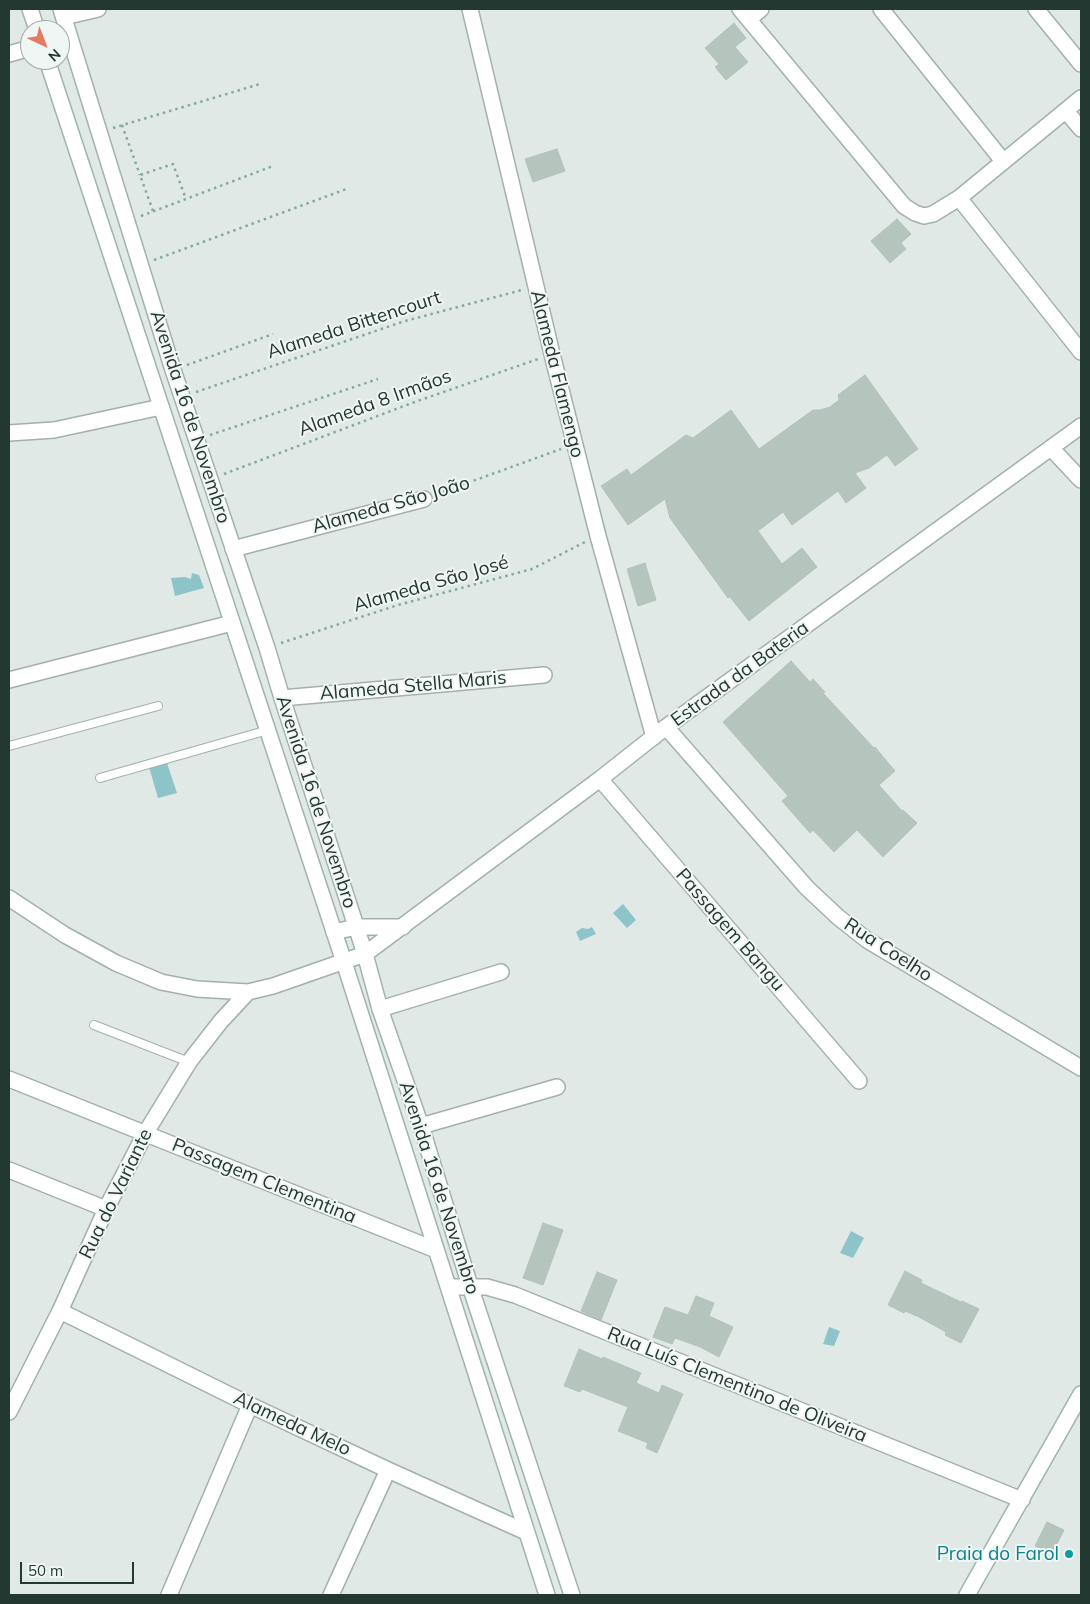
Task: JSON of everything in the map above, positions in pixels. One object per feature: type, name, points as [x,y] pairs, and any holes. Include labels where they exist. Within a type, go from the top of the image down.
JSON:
[{"type":"street","points":[[63,13],[98,9]]},
{"type":"street","name":"Alameda Flamengo","points":[[470,9],[552,354],[598,536],[660,732]]},
{"type":"street","points":[[761,9],[744,14],[904,206],[924,216],[933,214],[959,198],[1081,98]]},
{"type":"street","points":[[882,9],[1003,161]]},
{"type":"street","points":[[1036,9],[1081,64]]},
{"type":"street","name":"Avenida 16 de Novembro","points":[[63,13],[173,370],[267,648],[365,954],[380,1009],[421,1126],[470,1286],[572,1595]]},
{"type":"street","name":"Avenida 16 de Novembro","points":[[50,70],[344,962],[547,1595]]},
{"type":"street","points":[[1066,111],[1081,129]]},
{"type":"street","points":[[959,198],[1081,352]]},
{"type":"street","points":[[9,433],[54,430],[161,407]]},
{"type":"street","name":"Estrada da Bateria","points":[[9,898],[65,935],[116,964],[162,982],[197,989],[248,992],[273,986],[365,954],[660,732],[1081,426]]},
{"type":"street","points":[[1051,448],[1081,480]]},
{"type":"street","name":"Alameda São João","points":[[233,548],[424,499]]},
{"type":"street","points":[[9,680],[232,623]]},
{"type":"street","name":"Alameda Stella Maris","points":[[282,698],[544,675]]},
{"type":"street","name":"Rua Coelho","points":[[660,732],[807,888],[838,917],[867,940],[1081,1068]]},
{"type":"street","name":"Passagem Bangu","points":[[600,779],[859,1081]]},
{"type":"street","points":[[334,932],[356,927],[403,927]]},
{"type":"street","points":[[380,1009],[500,972]]},
{"type":"street","name":"Rua do Variante","points":[[9,1412],[60,1311],[106,1209],[145,1134],[189,1062],[248,992]]},
{"type":"street","name":"Passagem Clementina","points":[[9,1079],[436,1250]]},
{"type":"street","points":[[421,1126],[557,1087]]},
{"type":"street","points":[[9,1170],[106,1209]]},
{"type":"street","name":"Rua Luís Clementino de Oliveira","points":[[449,1287],[488,1287],[515,1295],[1022,1500]]},
{"type":"street","name":"Alameda Melo","points":[[60,1311],[250,1405],[526,1532]]},
{"type":"street","points":[[967,1595],[1081,1394]]},
{"type":"street","points":[[170,1595],[250,1405]]},
{"type":"street","points":[[331,1595],[388,1470]]},
{"type":"lane","points":[[9,746],[158,706]]},
{"type":"lane","points":[[100,778],[268,730]]},
{"type":"lane","points":[[94,1026],[189,1062]]},
{"type":"path","points":[[99,132],[260,84]]},
{"type":"path","points":[[122,125],[153,211]]},
{"type":"path","points":[[140,175],[172,164],[186,199]]},
{"type":"path","points":[[127,221],[273,166]]},
{"type":"path","points":[[140,265],[349,188]]},
{"type":"path","name":"Alameda Bittencourt","points":[[182,397],[405,321],[536,286]]},
{"type":"path","points":[[173,370],[273,334]]},
{"type":"path","name":"Alameda 8 Irmãos","points":[[209,480],[412,403],[552,354]]},
{"type":"path","points":[[196,439],[378,379]]},
{"type":"path","name":"Alameda São João","points":[[424,499],[574,444]]},
{"type":"path","name":"Alameda São José","points":[[267,648],[398,605],[532,569],[598,536]]},
{"type":"water","points":[[192,573],[199,575],[204,588],[175,596],[171,578],[185,577],[191,579]]},
{"type":"water","points":[[167,763],[177,793],[158,798],[149,767]]},
{"type":"water","points":[[623,904],[636,920],[627,928],[613,913]]},
{"type":"water","points":[[592,927],[596,934],[580,941],[576,932],[582,928],[588,929]]},
{"type":"water","points":[[851,1231],[864,1238],[853,1258],[840,1253]]},
{"type":"water","points":[[829,1327],[840,1331],[834,1346],[823,1344]]},
{"type":"building","points":[[734,23],[746,38],[735,47],[748,62],[726,80],[715,67],[719,64],[705,48]]},
{"type":"building","points":[[557,149],[565,171],[533,182],[525,159]]},
{"type":"building","points":[[897,219],[911,234],[901,243],[906,249],[890,263],[871,241]]},
{"type":"building","points":[[865,375],[918,449],[895,466],[887,455],[869,468],[855,473],[866,488],[846,503],[838,491],[792,525],[783,512],[758,531],[782,564],[802,548],[817,567],[749,621],[730,597],[728,598],[670,518],[665,499],[628,525],[601,486],[627,469],[631,475],[686,435],[693,438],[731,410],[759,449],[813,410],[830,407],[839,400],[838,395]]},
{"type":"building","points":[[645,563],[656,600],[638,606],[627,569]]},
{"type":"building","points":[[791,661],[810,682],[813,679],[825,692],[823,693],[875,747],[895,771],[879,785],[902,811],[917,823],[883,857],[857,830],[834,852],[813,830],[810,833],[782,801],[788,796],[723,722]]},
{"type":"building","points":[[543,1223],[563,1230],[543,1285],[523,1278]]},
{"type":"building","points":[[905,1271],[922,1280],[921,1283],[979,1309],[961,1343],[945,1335],[946,1332],[919,1317],[905,1311],[904,1313],[888,1305]]},
{"type":"building","points":[[597,1272],[617,1280],[601,1320],[581,1311]]},
{"type":"building","points":[[696,1296],[714,1303],[709,1316],[733,1327],[719,1357],[700,1347],[675,1338],[672,1344],[653,1337],[665,1307],[688,1315]]},
{"type":"building","points":[[579,1349],[641,1373],[636,1383],[659,1393],[662,1385],[683,1394],[657,1453],[646,1448],[648,1443],[618,1431],[628,1407],[582,1389],[580,1392],[564,1386]]},
{"type":"building","points":[[1047,1522],[1064,1530],[1052,1554],[1035,1546]]},
{"type":"place","name":"Praia do Farol","points":[[1069,1554]]}]
